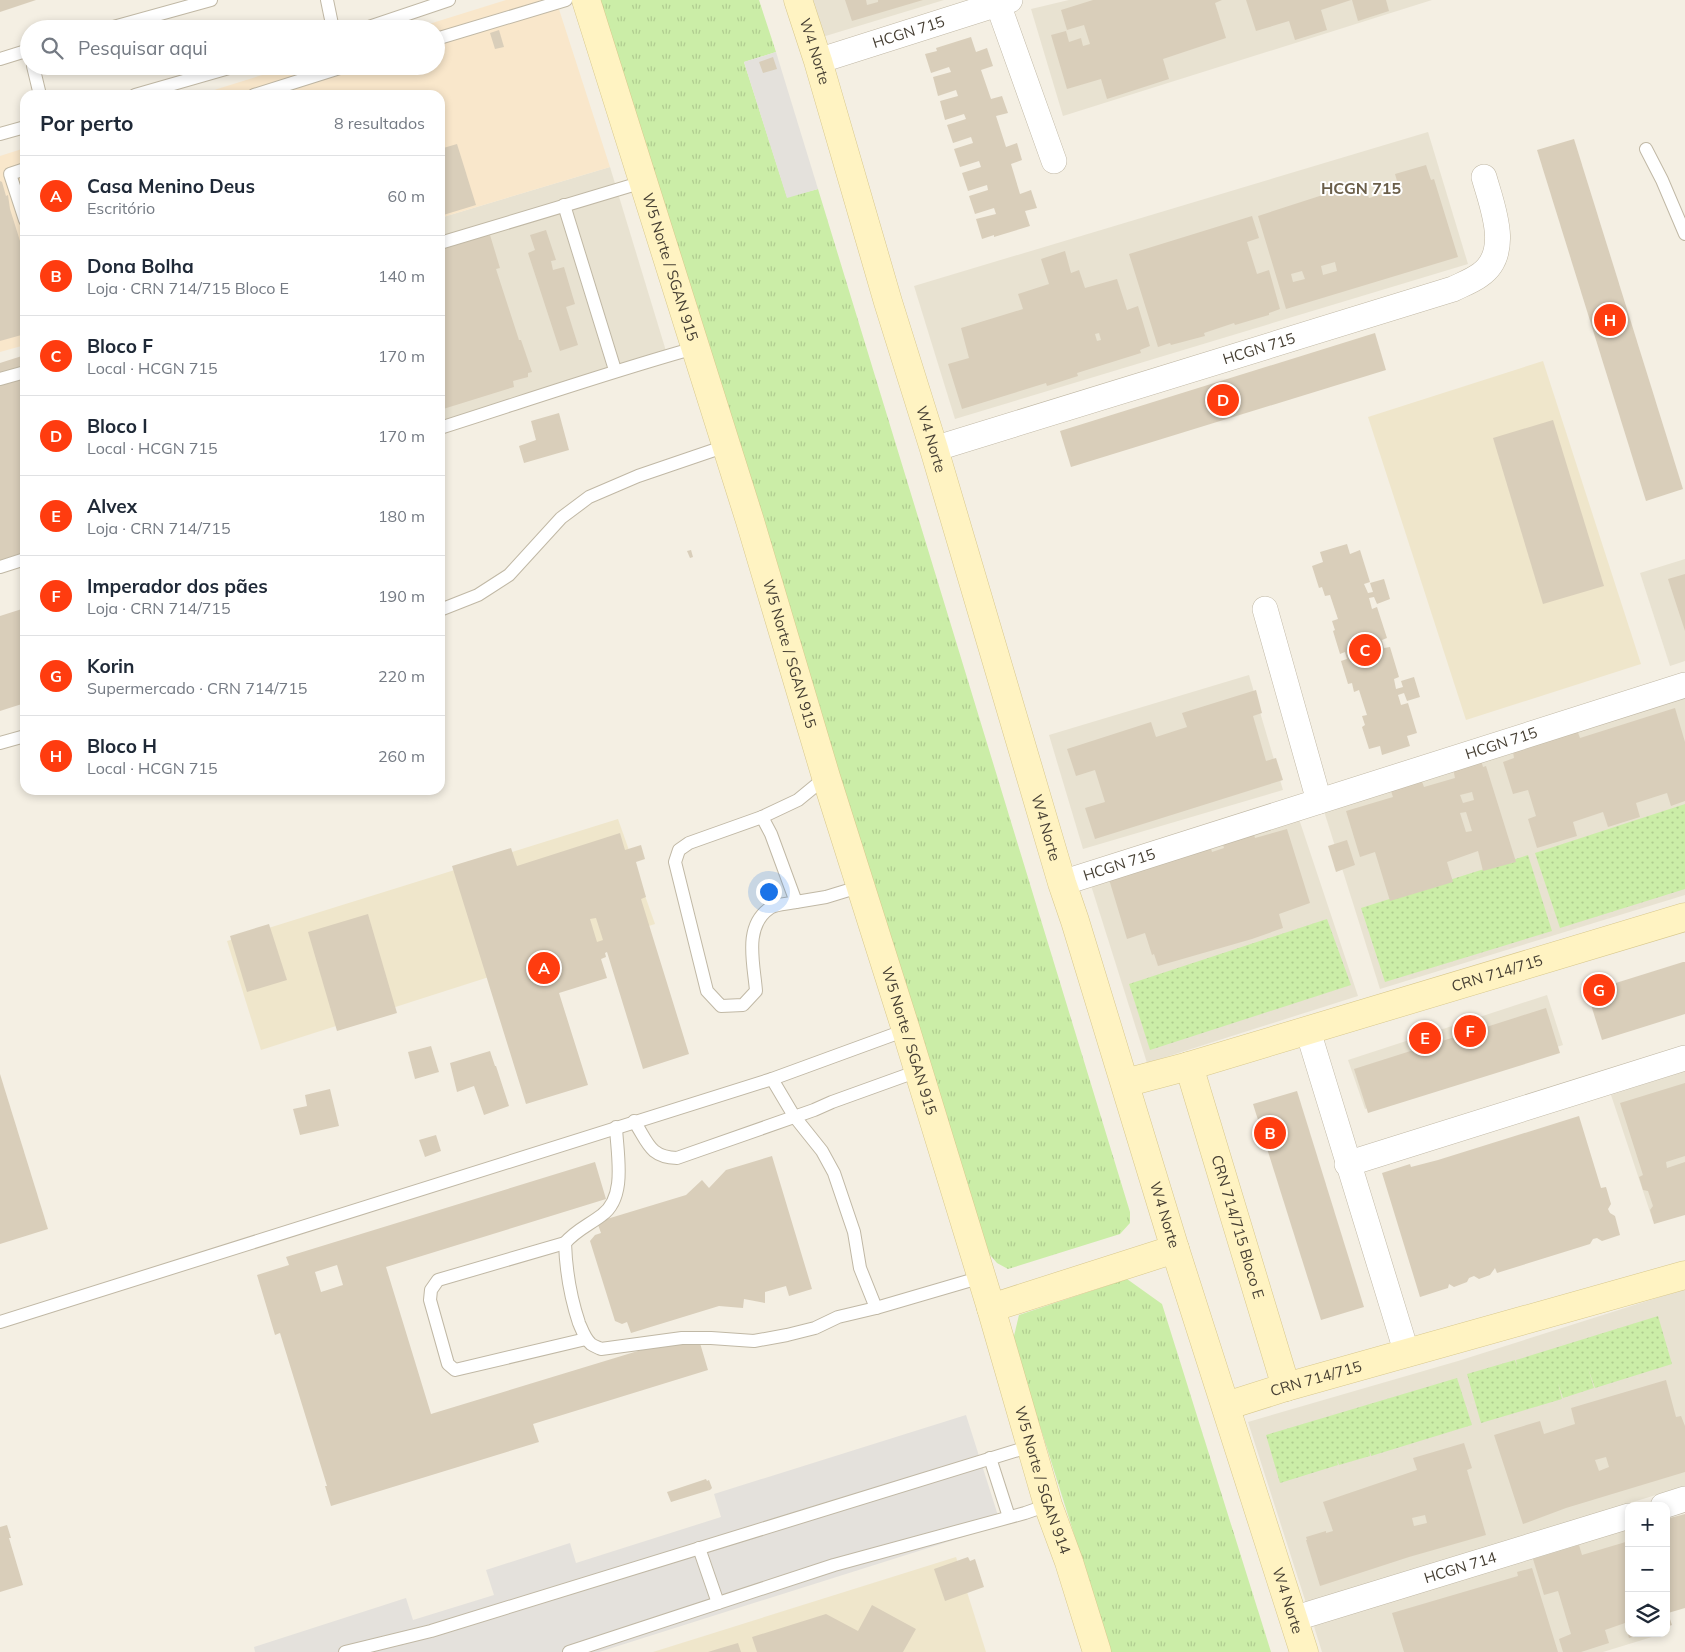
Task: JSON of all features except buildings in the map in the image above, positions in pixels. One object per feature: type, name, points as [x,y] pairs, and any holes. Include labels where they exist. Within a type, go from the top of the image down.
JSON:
[{"type":"main road","name":"W5 Norte / SGAN 915","points":[[586,0],[726,446],[826,777],[862,886],[991,1308]]},
{"type":"main road","name":"W4 Norte","points":[[798,0],[818,61],[1062,883],[1175,1249],[1304,1652]]},
{"type":"main road","name":"CRN 714/715","points":[[1125,1083],[1308,1031],[1685,917]]},
{"type":"main road","name":"CRN 714/715 Bloco E","points":[[1189,1066],[1286,1388]]},
{"type":"main road","points":[[991,1308],[1175,1249]]},
{"type":"main road","name":"CRN 714/715","points":[[1226,1406],[1685,1276]]},
{"type":"main road","name":"W5 Norte / SGAN 914","points":[[991,1308],[1048,1504],[1069,1562],[1097,1652]]},
{"type":"street","name":"HCGN 715","points":[[818,61],[1004,2],[1054,161]]},
{"type":"street","name":"HCGN 715","points":[[934,449],[1452,289],[1481,275],[1496,253],[1498,240],[1497,228],[1484,177]]},
{"type":"street","points":[[1265,609],[1319,801]]},
{"type":"street","name":"HCGN 715","points":[[1062,883],[1685,685]]},
{"type":"street","points":[[1308,1031],[1347,1164],[1407,1354]]},
{"type":"street","points":[[1347,1164],[1685,1058]]},
{"type":"street","points":[[1670,1504],[1685,1499]]},
{"type":"street","name":"HCGN 714","points":[[1293,1619],[1625,1517]]},
{"type":"lane","points":[[132,20],[179,4],[211,0]]},
{"type":"lane","points":[[327,0],[331,20]]},
{"type":"lane","points":[[390,20],[450,0]]},
{"type":"lane","points":[[445,36],[566,0]]},
{"type":"lane","points":[[0,59],[20,53]]},
{"type":"lane","points":[[34,75],[39,90]]},
{"type":"lane","points":[[152,90],[204,75]]},
{"type":"lane","points":[[270,90],[317,75]]},
{"type":"lane","points":[[0,134],[20,128]]},
{"type":"lane","points":[[1646,149],[1662,180],[1685,234]]},
{"type":"lane","points":[[20,170],[5,175],[20,209]]},
{"type":"lane","points":[[445,242],[564,204],[643,182]]},
{"type":"lane","points":[[564,204],[615,370]]},
{"type":"lane","points":[[445,426],[615,370],[694,348]]},
{"type":"lane","points":[[0,379],[20,373]]},
{"type":"lane","points":[[445,608],[478,595],[509,575],[560,518],[589,497],[638,476],[726,446]]},
{"type":"lane","points":[[0,567],[20,561]]},
{"type":"lane","points":[[0,743],[20,737]]},
{"type":"lane","points":[[826,777],[798,800],[762,817],[689,843],[679,850],[675,862],[707,992],[721,1006],[743,1005],[756,992],[752,939],[757,921],[771,907],[826,897],[862,886]]},
{"type":"lane","points":[[762,817],[773,840],[796,902]]},
{"type":"lane","points":[[0,1322],[772,1079],[906,1030]]},
{"type":"lane","points":[[634,1121],[654,1153],[667,1158],[677,1158],[918,1072]]},
{"type":"lane","points":[[772,1079],[794,1116],[822,1151],[834,1173],[854,1232],[860,1268],[876,1308]]},
{"type":"lane","points":[[586,1339],[455,1370],[448,1364],[430,1300],[431,1290],[438,1280],[566,1243],[574,1233],[603,1214],[614,1198],[618,1185],[616,1127]]},
{"type":"lane","points":[[566,1243],[566,1267],[571,1300],[586,1339],[592,1345],[601,1349],[682,1338],[711,1338],[754,1342],[815,1328],[838,1317],[982,1277]]},
{"type":"lane","points":[[345,1652],[431,1632],[1031,1446]]},
{"type":"lane","points":[[990,1458],[1009,1517]]},
{"type":"lane","points":[[569,1652],[834,1566],[1009,1517],[1048,1504]]},
{"type":"lane","points":[[699,1548],[718,1603]]},
{"type":"shaded area","points":[[506,0],[556,0],[610,167],[445,216],[445,90],[214,90],[262,75],[445,75],[445,20],[442,20]]},
{"type":"shaded area","points":[[807,0],[944,0],[819,38]]},
{"type":"shaded area","points":[[1069,0],[1432,0],[1063,116],[1031,9]]},
{"type":"shaded area","points":[[776,52],[818,189],[787,198],[744,62]]},
{"type":"shaded area","points":[[1428,132],[1468,264],[955,419],[914,286]]},
{"type":"shaded area","points":[[20,150],[20,346],[0,352],[0,156]]},
{"type":"shaded area","points":[[610,167],[666,351],[445,419],[445,216]]},
{"type":"shaded area","points":[[1543,361],[1641,664],[1466,720],[1368,417]]},
{"type":"shaded area","points":[[1685,559],[1685,661],[1670,666],[1640,573]]},
{"type":"shaded area","points":[[1249,675],[1283,790],[1083,849],[1049,735]]},
{"type":"shaded area","points":[[1685,693],[1685,895],[1380,989],[1323,808]]},
{"type":"shaded area","points":[[1297,813],[1358,996],[1147,1063],[1089,879]]},
{"type":"shaded area","points":[[618,819],[655,924],[261,1050],[227,941]]},
{"type":"shaded area","points":[[1547,995],[1563,1045],[1365,1109],[1348,1060]]},
{"type":"shaded area","points":[[1685,1071],[1685,1210],[1653,1221],[1611,1095]]},
{"type":"shaded area","points":[[1685,1289],[1685,1486],[1633,1502],[1625,1502],[1625,1505],[1306,1603],[1248,1422],[1458,1361]]},
{"type":"shaded area","points":[[966,1415],[1001,1525],[599,1652],[255,1652],[254,1647],[406,1598],[413,1620],[494,1595],[486,1570],[570,1543],[576,1563],[721,1517],[714,1494]]},
{"type":"shaded area","points":[[1625,1525],[1625,1637],[1652,1637],[1603,1652],[1322,1652],[1312,1620]]},
{"type":"shaded area","points":[[956,1557],[986,1652],[653,1652]]},
{"type":"green space","points":[[600,0],[759,0],[776,52],[744,62],[787,197],[818,189],[1130,1212],[1130,1223],[1120,1234],[1008,1269],[997,1263],[984,1248]]},
{"type":"green space","points":[[1685,804],[1685,889],[1560,928],[1535,853]]},
{"type":"green space","points":[[1528,855],[1552,931],[1385,982],[1361,908]]},
{"type":"green space","points":[[1327,919],[1351,985],[1150,1050],[1129,984]]},
{"type":"green space","points":[[1127,1279],[1162,1304],[1271,1652],[1111,1652],[1013,1340],[1019,1315]]},
{"type":"green space","points":[[1658,1316],[1672,1364],[1595,1388],[1588,1368],[1594,1388],[1563,1398],[1558,1383],[1562,1399],[1481,1423],[1467,1374],[1515,1360],[1517,1366],[1516,1360]]},
{"type":"green space","points":[[1457,1378],[1472,1425],[1371,1456],[1369,1448],[1370,1456],[1339,1465],[1337,1460],[1338,1465],[1280,1483],[1266,1435]]},
{"type":"place","name":"Bloco H","points":[[1610,320]]},
{"type":"place","name":"Bloco I","points":[[1223,400]]},
{"type":"place","name":"Bloco F","points":[[1365,650]]},
{"type":"place","name":"Casa Menino Deus","points":[[544,968]]},
{"type":"place","name":"Korin","points":[[1599,990]]},
{"type":"place","name":"Imperador dos pães","points":[[1470,1031]]},
{"type":"place","name":"Alvex","points":[[1425,1038]]},
{"type":"place","name":"Dona Bolha","points":[[1270,1133]]},
{"type":"district","name":"HCGN 715","points":[[1361,188]]}]
